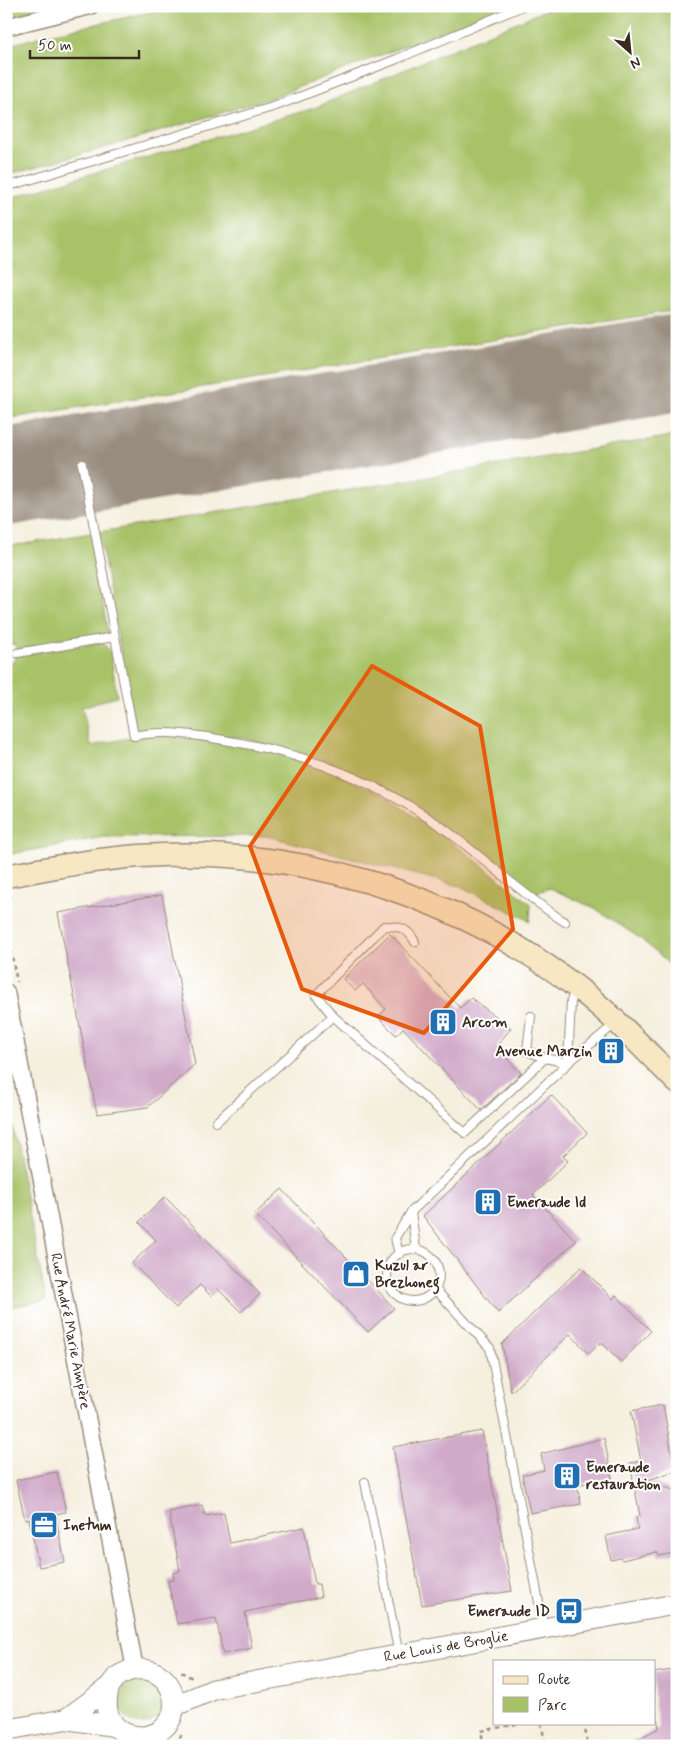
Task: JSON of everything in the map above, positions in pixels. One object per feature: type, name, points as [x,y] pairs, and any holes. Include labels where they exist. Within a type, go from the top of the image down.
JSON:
[{"type":"main road","points":[[10,884],[85,862],[140,856],[234,856],[343,874],[417,898],[495,935],[533,957],[576,987],[677,1082]]},
{"type":"street","points":[[6,27],[90,6]]},
{"type":"street","name":"Rue André Marie Ampère","points":[[6,992],[135,1669]]},
{"type":"street","name":"Rue Louis de Broglie","points":[[174,1706],[215,1689],[677,1604]]},
{"type":"street","points":[[66,1719],[109,1687],[120,1675],[135,1669]]},
{"type":"street","name":"Rue Louis de Broglie","points":[[135,1669],[147,1669],[158,1674],[167,1682],[215,1689]]},
{"type":"street","points":[[6,1730],[66,1719],[114,1726],[126,1734],[138,1738],[150,1736],[162,1729],[170,1719],[174,1706],[173,1694],[167,1682]]},
{"type":"street","points":[[109,1687],[105,1701],[107,1714],[114,1726]]},
{"type":"lane","points":[[6,187],[276,106],[397,59],[523,6]]},
{"type":"lane","points":[[82,464],[134,736],[152,732],[206,736],[276,749],[338,769],[390,794],[440,826],[565,922]]},
{"type":"lane","points":[[17,653],[114,637]]},
{"type":"lane","points":[[415,942],[411,933],[400,926],[384,926],[316,995],[333,1016],[465,1133],[545,1058]]},
{"type":"lane","points":[[568,1063],[571,1001],[576,987]]},
{"type":"lane","points":[[216,1122],[333,1016]]},
{"type":"lane","points":[[530,1016],[527,1051],[545,1058],[568,1063]]},
{"type":"lane","points":[[398,1254],[395,1238],[411,1212],[568,1063],[616,1023]]},
{"type":"lane","points":[[411,1212],[416,1249]]},
{"type":"lane","points":[[416,1249],[432,1256],[437,1264],[439,1281],[429,1296],[414,1301],[398,1296],[389,1283],[388,1275],[392,1260],[398,1254],[416,1249]]},
{"type":"lane","points":[[435,1289],[490,1348],[544,1628]]},
{"type":"lane","points":[[365,1482],[399,1655]]},
{"type":"path","points":[[6,906],[10,884]]},
{"type":"path","points":[[484,1746],[481,1731],[517,1724]]},
{"type":"path","points":[[541,1724],[546,1746]]},
{"type":"path","points":[[584,1724],[588,1746]]},
{"type":"path","points":[[178,1746],[182,1733]]},
{"type":"highlighted area","points":[[372,666],[480,726],[513,929],[424,1033],[302,989],[250,846]]},
{"type":"green space","points":[[6,6],[54,6],[6,18]]},
{"type":"green space","points":[[179,6],[507,6],[271,98],[6,175],[6,46],[45,35]]},
{"type":"green space","points":[[555,6],[677,6],[677,310],[6,419],[6,199],[314,108]]},
{"type":"green space","points":[[677,435],[677,971],[641,939],[596,909],[550,888],[533,894],[396,793],[330,762],[242,738],[176,731],[135,731],[99,532]]},
{"type":"green space","points":[[91,533],[108,634],[16,650],[15,644],[6,645],[6,547]]},
{"type":"green space","points":[[102,642],[110,651],[117,696],[82,707],[91,746],[137,736],[160,735],[237,744],[311,763],[381,793],[469,855],[531,904],[530,921],[460,886],[267,836],[104,837],[6,855],[6,653],[8,662],[15,661],[14,656]]},
{"type":"green space","points":[[6,1093],[46,1300],[6,1308]]},
{"type":"green space","points":[[142,1680],[154,1684],[160,1690],[164,1702],[160,1714],[154,1720],[142,1724],[130,1720],[124,1714],[120,1702],[124,1690],[130,1684]]},
{"type":"building","points":[[162,895],[195,1064],[148,1107],[97,1114],[58,913]]},
{"type":"building","name":"Arcom","points":[[390,934],[460,1008],[471,998],[511,1028],[496,1047],[521,1073],[481,1110],[403,1028],[396,1035],[378,1017],[386,1009],[363,984],[355,991],[343,979]]},
{"type":"building","name":"Emeraude Id","points":[[551,1095],[587,1133],[563,1156],[568,1161],[533,1195],[576,1241],[498,1313],[423,1216]]},
{"type":"building","points":[[282,1189],[394,1308],[368,1332],[255,1214]]},
{"type":"building","points":[[165,1197],[260,1294],[241,1312],[218,1289],[211,1296],[200,1285],[176,1308],[132,1263],[156,1240],[139,1222]]},
{"type":"building","points":[[581,1267],[613,1299],[616,1295],[651,1331],[621,1362],[601,1342],[589,1354],[570,1334],[511,1392],[502,1344]]},
{"type":"building","points":[[663,1405],[675,1471],[645,1481],[674,1490],[677,1519],[677,1552],[659,1556],[657,1552],[622,1560],[620,1558],[611,1560],[606,1536],[638,1529],[636,1517],[640,1516],[630,1463],[641,1461],[631,1411]]},
{"type":"building","points":[[482,1431],[512,1591],[422,1605],[393,1447]]},
{"type":"building","name":"Emeraude restauration","points":[[604,1438],[612,1478],[577,1485],[581,1504],[530,1513],[522,1475],[544,1470],[541,1454]]},
{"type":"building","name":"Inetum","points":[[57,1472],[66,1512],[55,1514],[65,1562],[39,1567],[29,1519],[25,1520],[16,1480]]},
{"type":"building","points":[[202,1505],[205,1516],[224,1513],[230,1543],[304,1527],[315,1584],[319,1584],[321,1597],[245,1612],[252,1648],[223,1654],[216,1618],[177,1624],[168,1581],[174,1580],[173,1573],[180,1571],[169,1512]]},
{"type":"building","points":[[677,1669],[677,1746],[624,1746],[659,1728],[656,1712],[656,1673]]},
{"type":"runway","points":[[6,477],[677,363]]},
{"type":"place","name":"Arcom","points":[[443,1022]]},
{"type":"place","name":"Avenue Marzin","points":[[611,1051]]},
{"type":"place","name":"Emeraude Id","points":[[488,1202]]},
{"type":"place","name":"Kuzul ar Brezhoneg","points":[[356,1274]]},
{"type":"place","name":"Emeraude restauration","points":[[567,1476]]},
{"type":"place","name":"Inetum","points":[[44,1525]]},
{"type":"place","name":"Emeraude ID","points":[[569,1611]]}]
